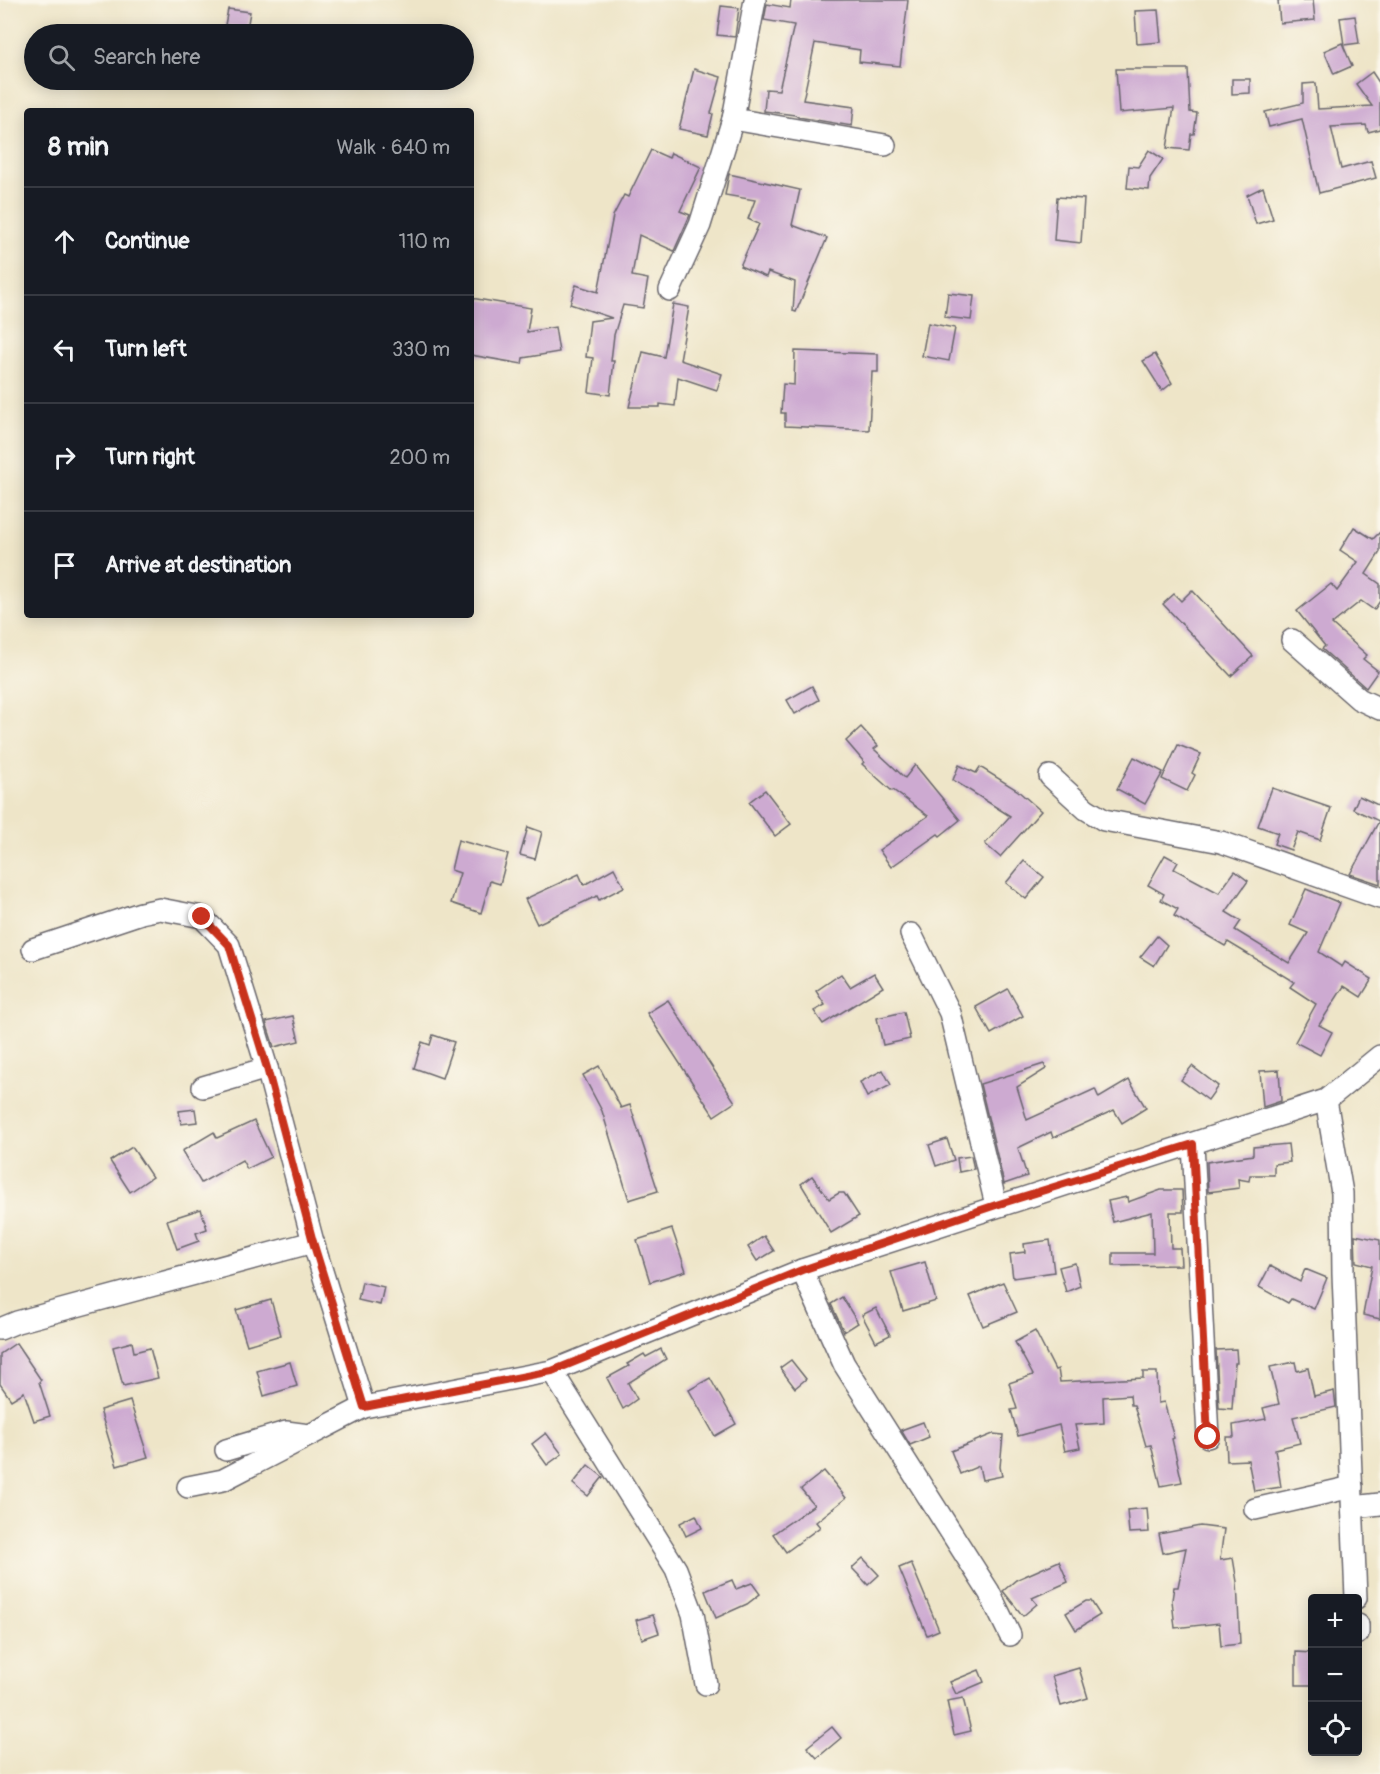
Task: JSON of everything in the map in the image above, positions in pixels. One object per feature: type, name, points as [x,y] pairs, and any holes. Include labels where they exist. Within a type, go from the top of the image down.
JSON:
[{"type":"street","points":[[670,290],[700,225],[733,119],[754,0]]},
{"type":"street","points":[[733,119],[885,145]]},
{"type":"street","points":[[1292,640],[1359,699],[1380,709]]},
{"type":"street","points":[[1050,776],[1086,809],[1104,820],[1221,842],[1380,898]]},
{"type":"street","points":[[33,949],[141,913],[160,909],[202,917],[229,945],[267,1068],[313,1242],[364,1407]]},
{"type":"street","points":[[911,934],[950,1013],[996,1205]]},
{"type":"street","points":[[188,1487],[223,1480],[364,1407],[552,1371],[802,1270],[996,1205],[1326,1100],[1380,1056]]},
{"type":"street","points":[[203,1087],[267,1068]]},
{"type":"street","points":[[1326,1100],[1342,1193],[1356,1594]]},
{"type":"street","points":[[1193,1144],[1208,1437]]},
{"type":"street","points":[[0,1329],[313,1242]]},
{"type":"street","points":[[802,1270],[844,1364],[989,1592],[1010,1635]]},
{"type":"street","points":[[552,1371],[676,1569],[693,1614],[706,1684]]},
{"type":"street","points":[[226,1450],[286,1432],[310,1435]]},
{"type":"street","points":[[1255,1509],[1352,1497],[1380,1504]]},
{"type":"building","points":[[791,0],[908,0],[900,66],[859,62],[860,50],[815,43],[803,100],[854,107],[852,126],[764,111],[766,89],[779,90],[794,25],[764,20],[767,4],[790,8]]},
{"type":"building","points":[[1278,0],[1313,0],[1315,20],[1280,23]]},
{"type":"building","points":[[721,6],[739,8],[735,37],[717,35]]},
{"type":"building","points":[[228,9],[250,12],[248,24],[225,24]]},
{"type":"building","points":[[1158,10],[1161,42],[1137,44],[1135,11]]},
{"type":"building","points":[[1355,16],[1359,43],[1344,45],[1340,18]]},
{"type":"building","points":[[1342,43],[1352,66],[1334,74],[1324,51]]},
{"type":"building","points":[[694,69],[721,77],[711,113],[713,114],[708,135],[679,129]]},
{"type":"building","points":[[1116,69],[1188,69],[1190,112],[1197,113],[1189,150],[1167,148],[1174,108],[1119,113]]},
{"type":"building","points":[[1372,72],[1380,84],[1380,129],[1368,132],[1366,125],[1331,127],[1341,169],[1371,161],[1376,178],[1319,193],[1302,119],[1269,127],[1265,112],[1303,103],[1303,84],[1316,83],[1318,109],[1372,106],[1356,84]]},
{"type":"building","points":[[1232,79],[1250,79],[1250,93],[1232,94]]},
{"type":"building","points":[[651,150],[669,158],[671,153],[701,167],[680,211],[690,215],[674,251],[639,235],[632,276],[648,279],[643,308],[623,305],[614,335],[610,395],[589,392],[593,358],[586,357],[590,321],[612,318],[570,304],[576,285],[598,292],[613,216],[624,195],[628,197]]},
{"type":"building","points":[[1149,150],[1163,159],[1150,178],[1149,190],[1127,188],[1129,166],[1138,167]]},
{"type":"building","points":[[729,174],[800,190],[792,225],[827,238],[796,312],[793,311],[795,282],[768,272],[766,277],[740,266],[759,224],[748,219],[755,200],[725,195]]},
{"type":"building","points":[[1263,187],[1273,219],[1256,224],[1247,195]]},
{"type":"building","points":[[1057,197],[1084,199],[1081,243],[1054,240]]},
{"type":"building","points":[[948,293],[974,296],[971,320],[945,317]]},
{"type":"building","points":[[474,298],[531,308],[527,332],[555,327],[559,352],[523,358],[522,364],[474,356]]},
{"type":"building","points":[[673,304],[689,307],[680,360],[722,374],[717,390],[678,377],[675,406],[660,404],[660,407],[629,407],[643,352],[664,357]]},
{"type":"building","points":[[928,323],[955,328],[949,361],[922,356]]},
{"type":"building","points":[[795,351],[878,354],[878,372],[872,372],[869,430],[785,426],[785,413],[781,413],[783,384],[794,385]]},
{"type":"building","points":[[1155,354],[1172,383],[1162,391],[1143,361]]},
{"type":"building","points":[[1354,527],[1373,539],[1380,532],[1380,552],[1366,574],[1380,584],[1380,601],[1374,610],[1361,601],[1332,624],[1367,655],[1363,659],[1378,671],[1366,688],[1322,649],[1325,646],[1297,611],[1331,584],[1337,591],[1358,562],[1340,550]]},
{"type":"building","points":[[1192,590],[1253,656],[1231,676],[1163,604],[1174,594],[1181,601]]},
{"type":"building","points":[[812,686],[819,700],[795,714],[787,700]]},
{"type":"building","points":[[861,727],[878,746],[874,749],[905,778],[915,765],[960,820],[940,836],[938,834],[891,867],[879,850],[928,816],[892,791],[862,764],[864,762],[846,741]]},
{"type":"building","points":[[1178,745],[1201,754],[1192,773],[1195,775],[1187,791],[1162,779]]},
{"type":"building","points":[[1134,757],[1163,772],[1145,804],[1117,789]]},
{"type":"building","points":[[959,765],[976,773],[980,767],[1017,790],[1041,811],[1000,857],[985,844],[1010,816],[953,780]]},
{"type":"building","points":[[1272,788],[1331,808],[1320,840],[1298,832],[1291,850],[1274,844],[1278,833],[1258,826]]},
{"type":"building","points":[[765,790],[791,824],[775,836],[749,802]]},
{"type":"building","points":[[1359,796],[1380,806],[1380,884],[1350,874],[1379,821],[1353,809]]},
{"type":"building","points":[[528,827],[542,832],[535,859],[520,855]]},
{"type":"building","points":[[458,840],[508,854],[500,884],[490,881],[481,913],[451,903],[460,873],[451,870]]},
{"type":"building","points":[[1165,855],[1178,862],[1174,869],[1219,893],[1235,871],[1248,881],[1226,912],[1241,921],[1235,930],[1289,963],[1308,933],[1290,925],[1306,889],[1340,903],[1319,952],[1342,967],[1345,962],[1372,979],[1361,997],[1344,986],[1319,1025],[1332,1032],[1320,1055],[1295,1042],[1316,1004],[1290,987],[1294,982],[1228,942],[1225,946],[1174,916],[1178,909],[1161,900],[1164,894],[1148,885]]},
{"type":"building","points":[[1024,861],[1044,877],[1026,899],[1006,883]]},
{"type":"building","points":[[614,868],[624,887],[599,900],[597,896],[537,924],[525,899],[579,874],[584,885]]},
{"type":"building","points":[[1157,936],[1167,945],[1154,966],[1140,957]]},
{"type":"building","points":[[874,973],[883,987],[823,1024],[814,1011],[825,1005],[816,991],[841,974],[850,987]]},
{"type":"building","points":[[1008,989],[1023,1016],[991,1034],[976,1007]]},
{"type":"building","points":[[668,1000],[735,1102],[714,1116],[647,1013]]},
{"type":"building","points":[[904,1012],[910,1039],[883,1045],[877,1018]]},
{"type":"building","points":[[293,1016],[299,1041],[274,1047],[266,1022]]},
{"type":"building","points":[[433,1035],[454,1042],[442,1078],[414,1068],[422,1042],[430,1045]]},
{"type":"building","points":[[1044,1064],[1046,1069],[1017,1087],[1027,1120],[1095,1089],[1099,1098],[1129,1080],[1146,1108],[1122,1123],[1114,1110],[1053,1138],[1051,1132],[1018,1148],[1027,1176],[1004,1184],[980,1084]]},
{"type":"building","points":[[599,1066],[621,1108],[630,1105],[658,1191],[629,1200],[602,1111],[583,1075]]},
{"type":"building","points":[[1192,1066],[1218,1086],[1208,1100],[1181,1080]]},
{"type":"building","points":[[883,1070],[891,1085],[867,1097],[860,1082]]},
{"type":"building","points":[[1279,1070],[1281,1101],[1263,1107],[1260,1071]]},
{"type":"building","points":[[195,1109],[197,1122],[181,1124],[179,1111]]},
{"type":"building","points":[[254,1121],[271,1157],[247,1169],[242,1160],[201,1183],[182,1151],[214,1132],[217,1138]]},
{"type":"building","points":[[947,1139],[954,1160],[936,1166],[929,1145]]},
{"type":"building","points":[[1288,1144],[1290,1162],[1274,1164],[1274,1175],[1250,1175],[1249,1181],[1238,1179],[1239,1188],[1208,1192],[1207,1162],[1253,1155],[1253,1147]]},
{"type":"building","points":[[132,1147],[152,1177],[130,1192],[110,1161]]},
{"type":"building","points":[[971,1156],[974,1169],[959,1172],[957,1158]]},
{"type":"building","points":[[812,1176],[829,1199],[839,1193],[844,1193],[859,1216],[831,1233],[801,1184]]},
{"type":"building","points":[[1161,1190],[1182,1190],[1183,1212],[1170,1212],[1171,1248],[1180,1248],[1181,1265],[1113,1266],[1113,1253],[1153,1253],[1152,1212],[1113,1222],[1108,1201],[1127,1197],[1128,1202]]},
{"type":"building","points":[[201,1209],[207,1229],[196,1233],[199,1241],[177,1249],[167,1220]]},
{"type":"building","points":[[672,1229],[686,1271],[650,1282],[637,1240]]},
{"type":"building","points":[[1355,1235],[1380,1240],[1380,1319],[1363,1315],[1372,1266],[1356,1262]]},
{"type":"building","points":[[764,1236],[774,1251],[757,1261],[748,1247]]},
{"type":"building","points":[[1050,1240],[1054,1272],[1013,1278],[1010,1254],[1025,1252],[1024,1244]]},
{"type":"building","points":[[925,1262],[936,1301],[903,1311],[891,1272]]},
{"type":"building","points":[[1075,1263],[1080,1286],[1066,1292],[1059,1267]]},
{"type":"building","points":[[1270,1266],[1300,1282],[1305,1269],[1327,1278],[1314,1309],[1291,1299],[1288,1303],[1259,1287]]},
{"type":"building","points":[[362,1282],[384,1287],[380,1305],[358,1300]]},
{"type":"building","points":[[1003,1282],[1017,1312],[983,1326],[970,1296]]},
{"type":"building","points":[[842,1297],[858,1323],[844,1332],[831,1304]]},
{"type":"building","points":[[271,1300],[281,1335],[247,1345],[236,1310]]},
{"type":"building","points":[[876,1308],[890,1335],[876,1342],[862,1315]]},
{"type":"building","points":[[1035,1331],[1055,1370],[1058,1369],[1060,1382],[1143,1378],[1143,1372],[1157,1372],[1158,1403],[1164,1402],[1174,1438],[1172,1439],[1182,1482],[1161,1486],[1151,1445],[1146,1446],[1134,1405],[1131,1405],[1130,1395],[1103,1397],[1104,1423],[1075,1425],[1080,1448],[1065,1451],[1059,1425],[1018,1436],[1011,1410],[1017,1409],[1009,1383],[1033,1375],[1015,1342]]},
{"type":"building","points":[[132,1342],[134,1352],[150,1348],[158,1378],[123,1386],[113,1347]]},
{"type":"building","points":[[16,1343],[41,1380],[39,1382],[50,1416],[34,1421],[24,1392],[11,1400],[0,1384],[0,1354]]},
{"type":"building","points":[[661,1349],[666,1359],[628,1383],[637,1399],[623,1409],[607,1378],[629,1366],[627,1364],[644,1354],[646,1357]]},
{"type":"building","points":[[1236,1349],[1237,1363],[1235,1363],[1232,1409],[1219,1408],[1216,1350]]},
{"type":"building","points":[[791,1360],[806,1379],[795,1388],[780,1368]]},
{"type":"building","points":[[290,1362],[297,1386],[264,1396],[257,1371]]},
{"type":"building","points":[[1295,1362],[1297,1371],[1308,1368],[1314,1396],[1334,1391],[1336,1407],[1293,1417],[1300,1443],[1275,1449],[1281,1487],[1254,1491],[1248,1460],[1227,1461],[1226,1437],[1234,1437],[1233,1425],[1266,1419],[1263,1408],[1279,1404],[1270,1367]]},
{"type":"building","points":[[710,1378],[736,1424],[715,1436],[689,1390]]},
{"type":"building","points":[[130,1401],[148,1457],[117,1466],[100,1410]]},
{"type":"building","points":[[923,1422],[929,1437],[910,1445],[901,1430]]},
{"type":"building","points":[[546,1433],[562,1454],[547,1465],[532,1444]]},
{"type":"building","points":[[993,1434],[1003,1435],[1000,1467],[1002,1476],[982,1480],[979,1466],[960,1474],[951,1451]]},
{"type":"building","points":[[588,1465],[603,1477],[588,1496],[573,1484]]},
{"type":"building","points":[[824,1471],[846,1498],[816,1522],[820,1527],[786,1552],[773,1534],[814,1505],[801,1489]]},
{"type":"building","points":[[1147,1508],[1149,1532],[1129,1533],[1127,1510]]},
{"type":"building","points":[[696,1515],[702,1528],[686,1536],[680,1523]]},
{"type":"building","points":[[1200,1526],[1224,1529],[1220,1560],[1233,1558],[1237,1582],[1240,1644],[1221,1646],[1219,1623],[1175,1628],[1172,1600],[1174,1587],[1178,1587],[1186,1548],[1163,1553],[1159,1534]]},
{"type":"building","points":[[863,1558],[879,1575],[868,1585],[852,1568]]},
{"type":"building","points":[[1059,1561],[1068,1582],[1032,1598],[1037,1604],[1023,1616],[1003,1591],[1016,1580]]},
{"type":"building","points":[[911,1563],[939,1630],[927,1635],[899,1568]]},
{"type":"building","points":[[732,1580],[736,1589],[752,1583],[760,1594],[747,1604],[716,1618],[705,1591]]},
{"type":"building","points":[[1086,1601],[1091,1601],[1100,1615],[1076,1630],[1066,1613]]},
{"type":"building","points":[[653,1615],[659,1633],[642,1639],[636,1620]]},
{"type":"building","points":[[1296,1652],[1308,1653],[1308,1685],[1296,1685]]},
{"type":"building","points":[[1079,1668],[1088,1698],[1061,1706],[1052,1676]]},
{"type":"building","points":[[979,1670],[984,1682],[956,1694],[950,1682]]},
{"type":"building","points":[[963,1698],[971,1731],[954,1735],[947,1701]]},
{"type":"building","points":[[832,1727],[841,1738],[817,1758],[807,1747]]},
{"type":"route","points":[[202,917],[229,945],[267,1068],[313,1242],[364,1407],[552,1371],[802,1270],[996,1205],[1193,1144],[1208,1437]]}]
